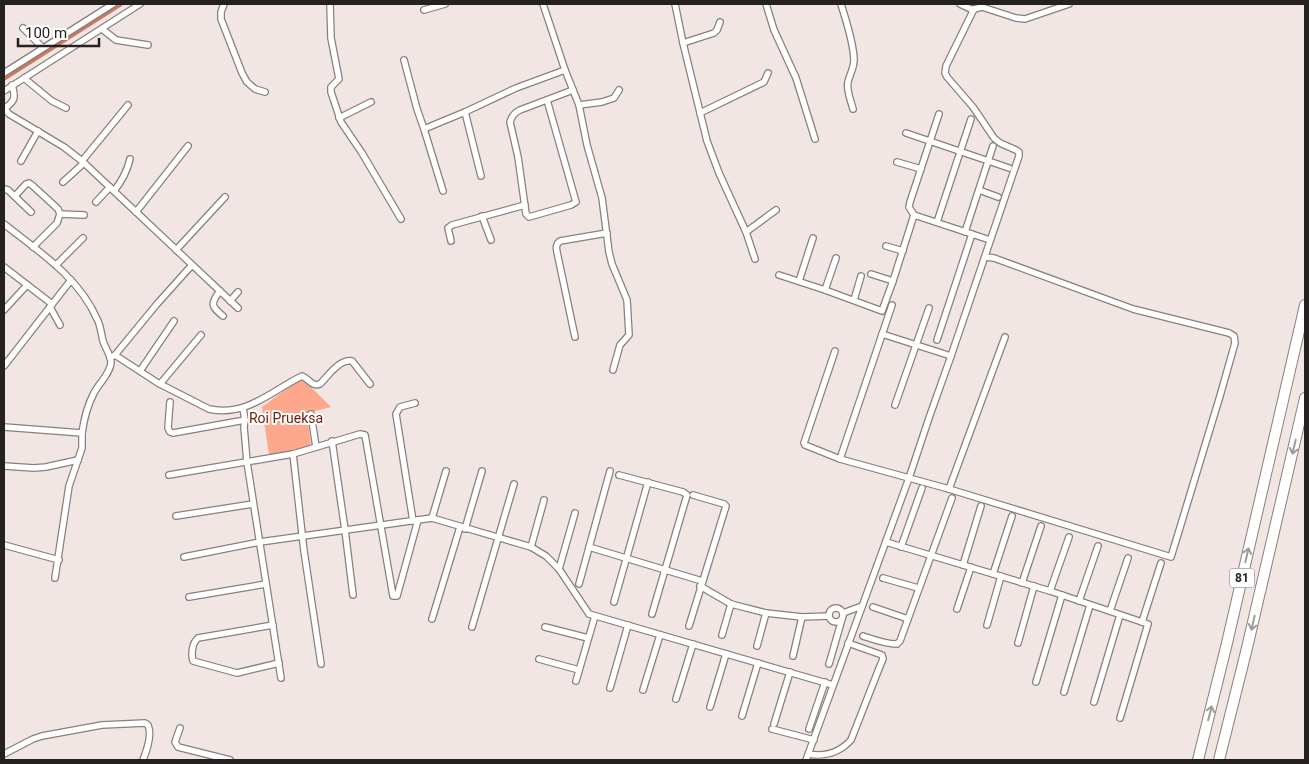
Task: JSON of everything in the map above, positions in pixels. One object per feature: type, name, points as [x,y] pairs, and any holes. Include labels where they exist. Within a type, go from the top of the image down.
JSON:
[{"type":"highway","name":"81","points":[[1198,760],[1305,305]]},
{"type":"highway","name":"81","points":[[1219,760],[1305,399]]},
{"type":"street","points":[[4,72],[113,4]]},
{"type":"street","points":[[4,91],[140,4]]},
{"type":"street","points":[[224,4],[221,12],[222,19],[242,74],[246,82],[255,90],[264,92]]},
{"type":"street","points":[[330,4],[331,38],[339,79],[331,87],[331,92],[339,118],[401,219]]},
{"type":"street","points":[[424,10],[445,4]]},
{"type":"street","points":[[543,4],[579,106],[587,145],[602,198],[608,252],[627,300],[629,335],[620,345],[613,370]]},
{"type":"street","points":[[676,4],[683,43],[712,157],[746,232],[755,259]]},
{"type":"street","points":[[766,4],[774,30],[796,78],[815,139]]},
{"type":"street","points":[[842,4],[854,55],[853,70],[848,82],[848,92],[853,109]]},
{"type":"street","points":[[960,4],[973,10],[982,7],[1025,19],[1069,4]]},
{"type":"street","points":[[848,643],[882,655],[880,666],[851,740],[835,752],[824,756],[807,757],[848,643],[910,478],[1020,156],[1019,152],[994,138],[973,107],[947,77],[945,72],[949,59],[973,10]]},
{"type":"street","points":[[683,43],[714,33],[720,22]]},
{"type":"street","points":[[23,28],[43,48]]},
{"type":"street","points":[[102,29],[116,40],[148,45]]},
{"type":"street","points":[[404,60],[417,109],[443,191]]},
{"type":"street","points":[[424,129],[516,88],[565,70]]},
{"type":"street","points":[[700,113],[764,82],[768,73]]},
{"type":"street","points":[[24,78],[52,101],[66,108]]},
{"type":"street","points":[[12,85],[13,103],[4,109],[9,114],[64,147],[83,162],[238,308]]},
{"type":"street","points":[[547,100],[576,202],[529,217],[526,214],[518,157],[510,122],[511,118],[515,112],[573,90]]},
{"type":"street","points":[[579,106],[614,98],[619,90]]},
{"type":"street","points":[[339,118],[371,102]]},
{"type":"street","points":[[63,182],[83,162],[128,105]]},
{"type":"street","points":[[465,112],[482,176]]},
{"type":"street","points":[[939,114],[909,208],[914,215],[990,240]]},
{"type":"street","points":[[937,222],[971,119]]},
{"type":"street","points":[[21,160],[38,131]]},
{"type":"street","points":[[906,133],[1009,168]]},
{"type":"street","points":[[136,212],[188,146]]},
{"type":"street","points":[[965,232],[993,146]]},
{"type":"street","points":[[96,202],[123,180],[130,159]]},
{"type":"street","points":[[897,162],[921,169]]},
{"type":"street","points":[[15,196],[29,183],[58,209],[60,214],[57,223],[33,247]]},
{"type":"street","points":[[4,189],[15,196],[30,212]]},
{"type":"street","points":[[978,190],[998,197]]},
{"type":"street","points":[[176,250],[225,197]]},
{"type":"street","points":[[451,241],[448,230],[449,226],[525,205]]},
{"type":"street","points":[[746,232],[776,210]]},
{"type":"street","points":[[60,214],[84,215]]},
{"type":"street","points":[[779,275],[882,311],[914,215]]},
{"type":"street","points":[[482,216],[491,240]]},
{"type":"street","points":[[4,224],[56,264],[71,280],[87,300],[98,320],[103,340],[112,357],[209,409],[215,411],[240,409],[252,405],[302,376],[313,384],[320,384],[342,362],[348,360],[352,361],[370,384]]},
{"type":"street","points":[[575,337],[556,246],[560,241],[607,233]]},
{"type":"street","points":[[937,340],[972,234]]},
{"type":"street","points":[[56,264],[83,238]]},
{"type":"street","points":[[798,281],[813,238]]},
{"type":"street","points":[[886,246],[903,251]]},
{"type":"street","points":[[835,351],[804,443],[807,446],[840,459],[949,489],[1171,556],[1220,396],[1235,342],[1234,336],[1228,332],[1133,309],[994,258],[985,257]]},
{"type":"street","points":[[825,290],[836,258]]},
{"type":"street","points":[[56,578],[69,486],[82,448],[85,414],[90,401],[109,368],[112,357],[192,265]]},
{"type":"street","points":[[4,267],[51,305],[60,325]]},
{"type":"street","points":[[871,274],[893,281]]},
{"type":"street","points":[[854,300],[861,276]]},
{"type":"street","points":[[4,366],[71,280]]},
{"type":"street","points":[[4,310],[27,285]]},
{"type":"street","points":[[220,291],[213,303],[214,308],[223,316]]},
{"type":"street","points":[[230,301],[238,292]]},
{"type":"street","points":[[840,459],[892,305]]},
{"type":"street","points":[[895,405],[929,308]]},
{"type":"street","points":[[140,371],[174,321]]},
{"type":"street","points":[[882,334],[951,356]]},
{"type":"street","points":[[160,384],[201,335]]},
{"type":"street","points":[[949,489],[1005,337]]},
{"type":"street","points":[[170,402],[168,428],[173,433],[243,423]]},
{"type":"street","points":[[169,475],[293,454],[332,441],[360,434],[365,435],[393,596],[397,596],[415,521],[396,414],[400,407],[415,403]]},
{"type":"street","points":[[240,409],[253,504],[282,678]]},
{"type":"street","points":[[311,414],[316,447]]},
{"type":"street","points":[[4,426],[82,433]]},
{"type":"street","points":[[332,441],[353,594]]},
{"type":"street","points":[[293,454],[305,560],[321,664]]},
{"type":"street","points":[[4,466],[34,468],[78,460]]},
{"type":"street","points":[[432,518],[446,471]]},
{"type":"street","points":[[432,619],[482,471]]},
{"type":"street","points":[[579,584],[610,471]]},
{"type":"street","points":[[619,475],[683,492],[687,495],[652,614]]},
{"type":"street","points":[[614,602],[648,482]]},
{"type":"street","points":[[472,627],[514,484]]},
{"type":"street","points":[[901,546],[922,488]]},
{"type":"street","points":[[689,626],[726,506],[693,495]]},
{"type":"street","points":[[863,636],[882,643],[897,644],[900,642],[952,498]]},
{"type":"street","points":[[531,547],[544,500]]},
{"type":"street","points":[[176,516],[253,504]]},
{"type":"street","points":[[962,565],[981,506]]},
{"type":"street","points":[[559,569],[575,513]]},
{"type":"street","points":[[993,574],[1012,516]]},
{"type":"street","points":[[184,557],[260,542],[432,518],[531,547],[546,556],[559,569],[587,613],[833,685]]},
{"type":"street","points":[[1022,583],[1041,526]]},
{"type":"street","points":[[1050,591],[1069,537]]},
{"type":"street","points":[[886,542],[1050,591],[1148,624],[1120,718]]},
{"type":"street","points":[[4,545],[58,560]]},
{"type":"street","points":[[1079,601],[1098,546]]},
{"type":"street","points":[[589,548],[701,583],[731,604],[766,613],[802,617],[829,616]]},
{"type":"street","points":[[1110,611],[1128,558]]},
{"type":"street","points":[[1142,622],[1161,564]]},
{"type":"street","points":[[957,609],[971,568]]},
{"type":"street","points":[[987,625],[1001,576]]},
{"type":"street","points":[[883,578],[918,588]]},
{"type":"street","points":[[189,597],[266,584]]},
{"type":"street","points":[[1018,643],[1034,586]]},
{"type":"street","points":[[1036,682],[1062,595]]},
{"type":"street","points":[[722,635],[731,604]]},
{"type":"street","points":[[1064,692],[1090,604]]},
{"type":"street","points":[[829,616],[831,620],[836,622],[842,616],[862,606]]},
{"type":"street","points":[[873,607],[908,619]]},
{"type":"street","points":[[829,616],[833,609],[840,609],[842,616],[829,664]]},
{"type":"street","points":[[757,646],[766,613]]},
{"type":"street","points":[[1094,702],[1120,615]]},
{"type":"street","points":[[576,680],[595,616]]},
{"type":"street","points":[[793,656],[802,617]]},
{"type":"street","points":[[273,625],[198,638],[195,641],[191,657],[193,661],[237,673],[279,663]]},
{"type":"street","points":[[610,688],[628,625]]},
{"type":"street","points":[[545,627],[588,638]]},
{"type":"street","points":[[643,690],[660,635]]},
{"type":"street","points":[[676,699],[693,644]]},
{"type":"street","points":[[710,707],[726,654]]},
{"type":"street","points":[[539,659],[579,670]]},
{"type":"street","points":[[742,716],[758,663]]},
{"type":"street","points":[[790,672],[773,727],[814,740]]},
{"type":"street","points":[[809,729],[825,682]]},
{"type":"street","points":[[4,754],[42,736],[102,725],[145,724],[150,728],[150,733],[143,760]]},
{"type":"street","points":[[180,728],[175,742],[178,747],[230,760]]},
{"type":"green space","name":"Roi Prueksa","points":[[302,378],[331,407],[307,413],[311,446],[269,455],[262,407]]},
{"type":"waterway","points":[[4,78],[120,4]]}]
